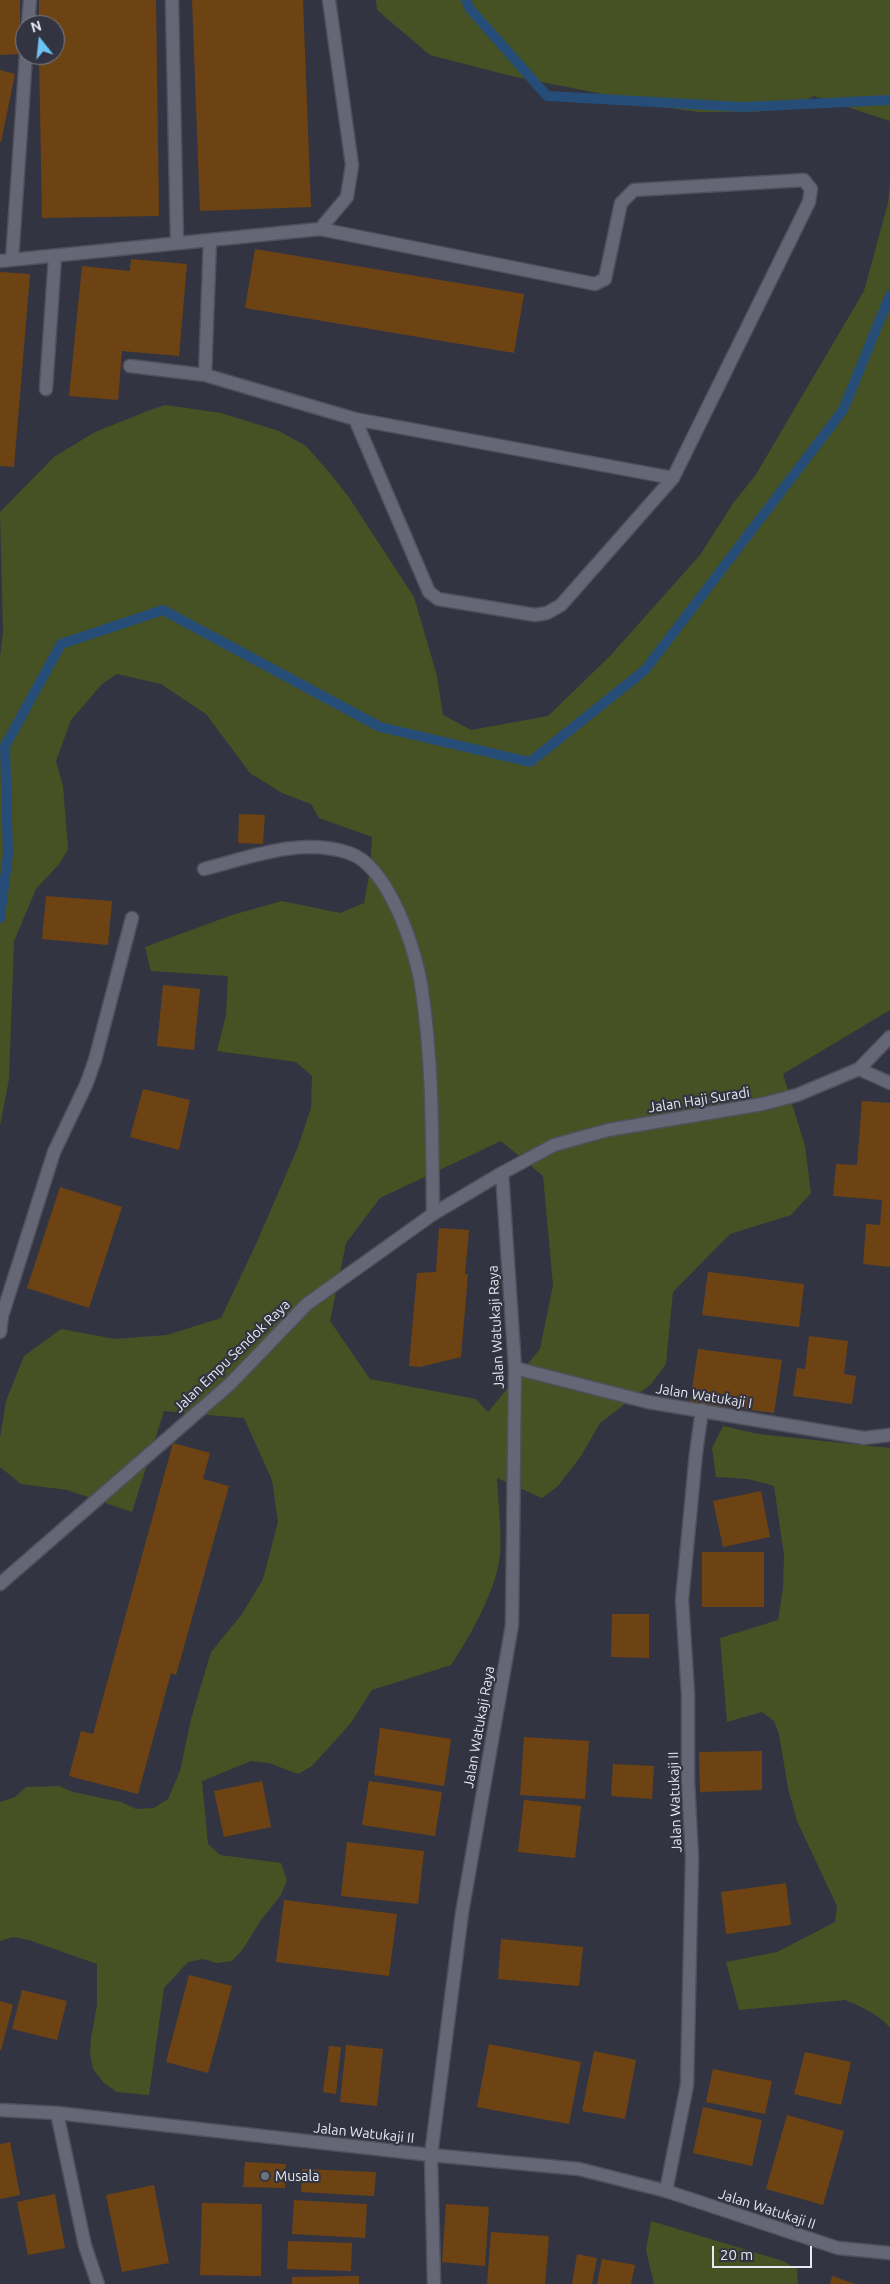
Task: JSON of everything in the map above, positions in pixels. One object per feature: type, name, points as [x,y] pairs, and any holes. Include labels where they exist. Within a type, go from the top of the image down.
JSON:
[{"type":"street","points":[[29,15],[30,0]]},
{"type":"street","points":[[172,0],[177,243]]},
{"type":"street","points":[[320,229],[347,197],[352,165],[329,0]]},
{"type":"street","points":[[25,65],[6,260],[320,229],[595,284],[605,279],[621,202],[634,190],[804,180],[811,189],[809,202],[673,478],[561,605],[555,609],[535,615],[438,599],[429,592],[355,418]]},
{"type":"street","points":[[205,375],[210,240]]},
{"type":"street","points":[[46,389],[55,256]]},
{"type":"street","points":[[130,366],[205,375],[355,418],[673,478]]},
{"type":"street","points":[[204,869],[281,849],[316,846],[350,853],[367,863],[382,879],[394,902],[410,944],[422,990],[431,1086],[433,1214]]},
{"type":"street","points":[[0,1332],[2,1316],[54,1152],[86,1086],[95,1060],[132,918]]},
{"type":"street","name":"Jalan Haji Suradi","points":[[502,1173],[554,1145],[608,1130],[763,1104],[797,1095],[859,1069],[890,1037]]},
{"type":"street","points":[[859,1069],[890,1083]]},
{"type":"street","name":"Jalan Empu Sendok Raya","points":[[0,1584],[230,1384],[307,1304],[433,1214],[502,1173]]},
{"type":"street","name":"Jalan Watukaji Raya","points":[[434,2284],[431,2155],[462,1913],[512,1625],[515,1368],[502,1173]]},
{"type":"street","name":"Jalan Watukaji I","points":[[515,1368],[648,1402],[864,1438],[890,1435]]},
{"type":"street","name":"Jalan Watukaji II","points":[[666,2191],[687,2085],[692,1858],[688,1781],[688,1694],[682,1600],[702,1410]]},
{"type":"street","name":"Jalan Watukaji II","points":[[0,2110],[56,2113],[579,2170],[666,2191],[838,2248],[890,2253]]},
{"type":"street","points":[[56,2113],[85,2246],[98,2284]]},
{"type":"green space","points":[[376,0],[890,0],[890,121],[814,96],[785,109],[752,112],[699,112],[661,107],[511,76],[430,55],[377,10]]},
{"type":"green space","points":[[890,182],[890,1010],[783,1074],[805,1146],[811,1193],[791,1215],[730,1234],[673,1292],[666,1364],[651,1384],[600,1423],[581,1456],[558,1486],[542,1498],[497,1478],[501,1536],[498,1568],[482,1612],[451,1665],[372,1690],[350,1724],[312,1766],[298,1774],[269,1763],[251,1761],[202,1781],[208,1844],[220,1855],[281,1863],[287,1880],[281,1895],[261,1920],[243,1949],[232,1961],[217,1963],[203,1959],[188,1962],[164,1988],[149,2095],[117,2092],[104,2083],[93,2069],[90,2054],[97,2005],[97,1964],[29,1940],[13,1937],[0,1941],[0,1802],[15,1797],[26,1787],[59,1786],[73,1792],[121,1802],[136,1809],[154,1808],[168,1799],[180,1771],[191,1719],[211,1652],[242,1614],[263,1579],[278,1522],[272,1480],[244,1418],[164,1411],[132,1512],[67,1490],[21,1484],[0,1467],[0,1438],[6,1401],[24,1356],[61,1329],[115,1339],[167,1335],[221,1318],[256,1244],[298,1147],[311,1108],[312,1076],[296,1062],[217,1051],[226,1015],[228,976],[151,971],[145,947],[232,915],[282,901],[340,913],[364,903],[370,871],[372,837],[319,818],[311,804],[282,793],[250,773],[206,714],[161,684],[117,674],[102,684],[71,720],[56,761],[63,786],[68,849],[60,863],[36,889],[14,941],[9,1079],[0,1126],[0,658],[3,631],[0,512],[54,457],[95,432],[165,405],[221,413],[279,431],[306,446],[328,471],[348,496],[414,597],[437,676],[443,715],[471,730],[548,716],[610,656],[700,555],[734,502],[755,476],[864,291],[888,203]],"holes":[[[501,1141],[543,1176],[553,1285],[540,1349],[488,1412],[476,1399],[370,1379],[330,1321],[346,1243],[380,1198]]]},
{"type":"green space","points":[[723,1426],[758,1434],[890,1448],[890,2028],[875,2015],[845,2000],[739,2010],[726,1962],[777,1952],[835,1922],[837,1906],[797,1821],[788,1788],[779,1734],[774,1721],[762,1712],[727,1722],[720,1638],[778,1620],[783,1588],[784,1555],[774,1486],[748,1479],[716,1477],[712,1448]]},
{"type":"green space","points":[[651,2221],[783,2261],[797,2269],[798,2284],[654,2284],[646,2250]]},
{"type":"building","points":[[0,0],[20,0],[20,15],[15,15],[15,54],[0,55]]},
{"type":"building","points":[[39,0],[156,0],[159,216],[42,218],[39,65],[65,65],[65,15],[39,15]]},
{"type":"building","points":[[192,0],[303,0],[311,207],[200,211]]},
{"type":"building","points":[[0,70],[15,74],[1,142],[0,142]]},
{"type":"building","points":[[255,249],[524,294],[514,353],[245,308]]},
{"type":"building","points":[[131,259],[187,264],[179,356],[122,351],[118,400],[69,396],[82,266],[130,271]]},
{"type":"building","points":[[0,272],[30,274],[14,467],[0,466]]},
{"type":"building","points":[[239,814],[265,815],[263,844],[238,843]]},
{"type":"building","points":[[46,896],[112,901],[108,945],[42,939]]},
{"type":"building","points":[[163,985],[200,989],[194,1050],[157,1046]]},
{"type":"building","points":[[143,1089],[190,1100],[179,1150],[130,1137]]},
{"type":"building","points":[[862,1101],[890,1103],[890,1267],[863,1264],[866,1224],[880,1225],[882,1200],[833,1196],[836,1164],[857,1165]]},
{"type":"building","points":[[60,1187],[122,1207],[89,1308],[27,1288]]},
{"type":"building","points":[[439,1228],[469,1230],[465,1274],[468,1274],[461,1357],[420,1367],[409,1366],[417,1273],[436,1272]]},
{"type":"building","points":[[708,1272],[804,1284],[799,1327],[702,1315]]},
{"type":"building","points":[[809,1336],[848,1341],[844,1374],[856,1376],[852,1404],[793,1396],[797,1368],[805,1369]]},
{"type":"building","points":[[698,1349],[782,1360],[774,1413],[690,1402]]},
{"type":"building","points":[[173,1443],[210,1453],[203,1479],[229,1486],[176,1675],[171,1673],[138,1794],[69,1776],[81,1731],[93,1734]]},
{"type":"building","points":[[761,1491],[770,1537],[723,1547],[713,1501]]},
{"type":"building","points":[[702,1552],[764,1552],[764,1607],[702,1607]]},
{"type":"building","points":[[612,1614],[649,1614],[649,1658],[611,1657]]},
{"type":"building","points":[[380,1728],[451,1739],[444,1786],[374,1775]]},
{"type":"building","points":[[524,1737],[589,1741],[585,1799],[520,1795]]},
{"type":"building","points":[[762,1751],[762,1790],[700,1792],[699,1752]]},
{"type":"building","points":[[613,1764],[654,1766],[652,1799],[611,1796]]},
{"type":"building","points":[[262,1781],[271,1827],[224,1837],[214,1791]]},
{"type":"building","points":[[369,1781],[442,1792],[435,1836],[362,1825]]},
{"type":"building","points":[[524,1800],[581,1806],[575,1858],[518,1852]]},
{"type":"building","points":[[347,1842],[424,1851],[418,1904],[341,1896]]},
{"type":"building","points":[[786,1883],[791,1925],[726,1934],[721,1892]]},
{"type":"building","points":[[284,1900],[397,1914],[389,1976],[276,1962]]},
{"type":"building","points":[[501,1939],[583,1947],[579,1986],[498,1979]]},
{"type":"building","points":[[189,1975],[232,1986],[208,2073],[166,2062]]},
{"type":"building","points":[[22,1990],[67,2001],[57,2040],[12,2029]]},
{"type":"building","points":[[0,2001],[13,2005],[1,2050],[0,2050]]},
{"type":"building","points":[[489,2044],[581,2062],[569,2124],[477,2107]]},
{"type":"building","points":[[346,2045],[383,2049],[377,2106],[340,2102]]},
{"type":"building","points":[[329,2046],[341,2047],[336,2094],[323,2092]]},
{"type":"building","points":[[594,2051],[636,2060],[625,2119],[582,2111]]},
{"type":"building","points":[[805,2052],[851,2062],[841,2105],[794,2094]]},
{"type":"building","points":[[713,2069],[772,2081],[765,2114],[706,2102]]},
{"type":"building","points":[[703,2107],[762,2120],[752,2166],[693,2153]]},
{"type":"building","points":[[787,2115],[844,2131],[823,2205],[766,2189]]},
{"type":"building","points":[[10,2142],[20,2195],[0,2199],[0,2144]]},
{"type":"building","name":"Musala","points":[[245,2162],[286,2164],[285,2188],[243,2187]]},
{"type":"building","points":[[302,2169],[376,2172],[374,2196],[301,2192]]},
{"type":"building","points":[[154,2185],[169,2263],[122,2272],[106,2195]]},
{"type":"building","points":[[55,2194],[65,2248],[28,2255],[17,2202]]},
{"type":"building","points":[[294,2200],[367,2204],[365,2238],[292,2234]]},
{"type":"building","points":[[202,2203],[262,2204],[261,2276],[200,2275]]},
{"type":"building","points":[[446,2204],[489,2207],[485,2266],[442,2262]]},
{"type":"building","points":[[491,2232],[549,2236],[545,2284],[487,2284]]},
{"type":"building","points":[[288,2241],[352,2243],[351,2271],[287,2269]]},
{"type":"building","points":[[577,2254],[597,2258],[592,2284],[572,2284]]},
{"type":"building","points":[[602,2259],[635,2265],[631,2284],[597,2284]]},
{"type":"building","points":[[359,2276],[359,2284],[292,2284],[292,2277]]},
{"type":"building","points":[[832,2276],[855,2284],[830,2284]]},
{"type":"waterway","points":[[466,0],[470,9],[547,96],[743,107],[890,100]]},
{"type":"waterway","points":[[0,918],[8,854],[5,746],[61,644],[163,610],[380,727],[530,762],[645,670],[843,410],[890,295]]},
{"type":"place","name":"Musala","points":[[265,2176]]}]
